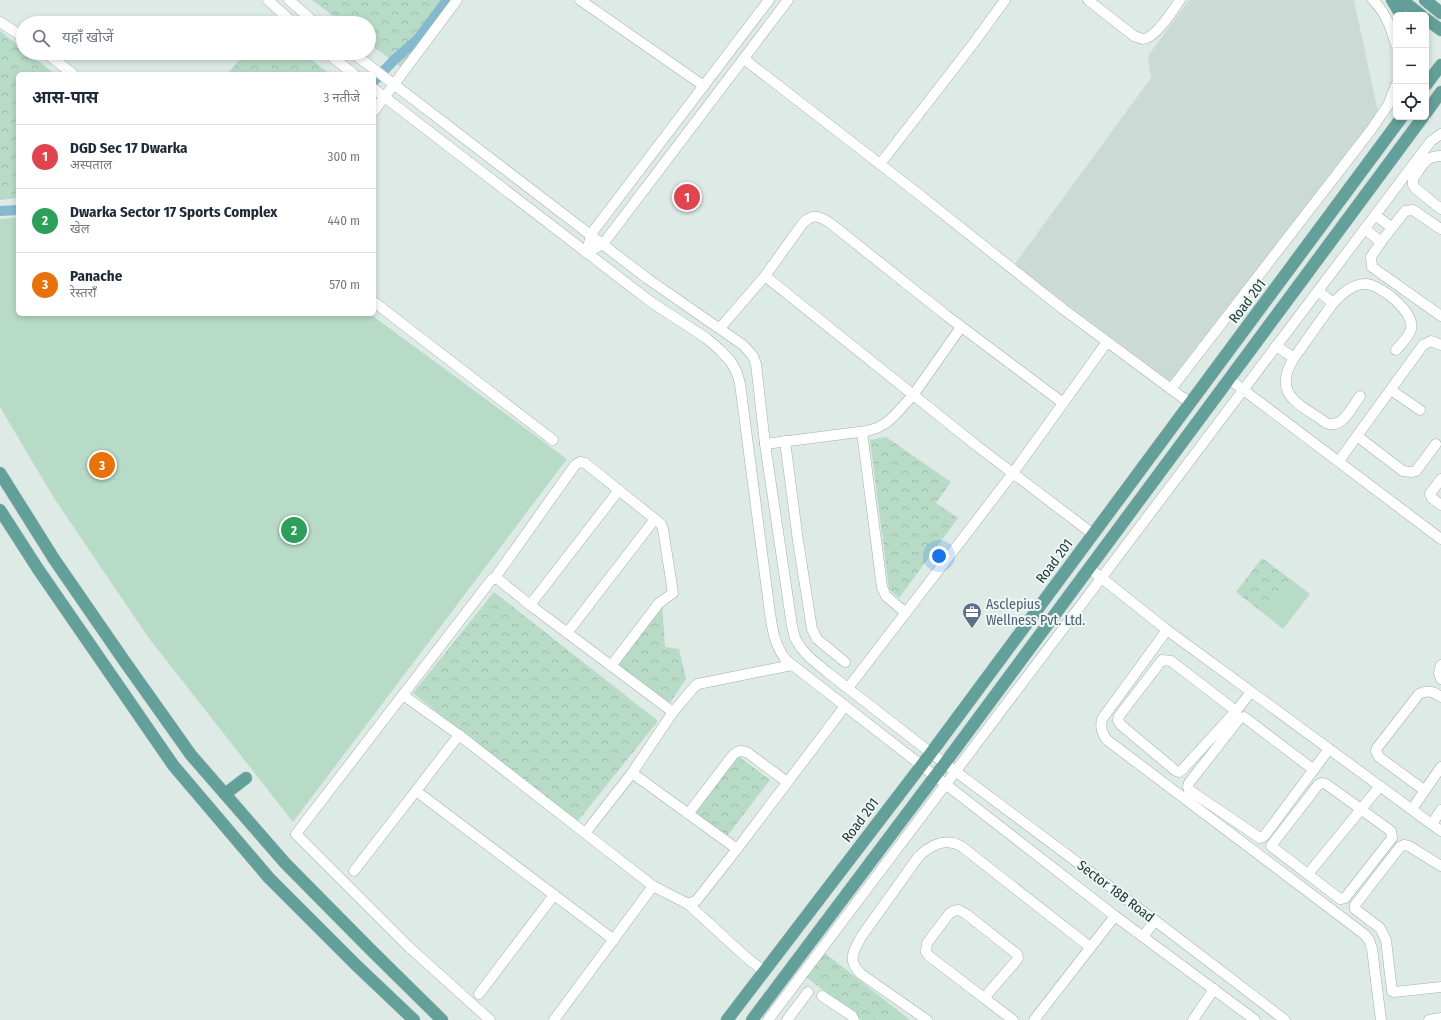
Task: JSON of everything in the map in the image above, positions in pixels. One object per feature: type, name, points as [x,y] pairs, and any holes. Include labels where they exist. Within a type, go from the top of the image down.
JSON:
[{"type":"main road","points":[[1392,0],[1399,12]]},
{"type":"main road","points":[[1402,0],[1417,12]]},
{"type":"main road","points":[[1424,0],[1441,13]]},
{"type":"main road","points":[[1429,20],[1441,30]]},
{"type":"main road","points":[[1427,84],[1441,65]]},
{"type":"main road","points":[[1429,110],[1441,92]]},
{"type":"main road","points":[[1429,112],[1441,106]]},
{"type":"main road","name":"Road 201","points":[[727,1020],[930,753],[1400,120]]},
{"type":"main road","points":[[752,1020],[945,763],[1421,120]]},
{"type":"main road","points":[[0,473],[54,560],[191,755],[285,863],[442,1020]]},
{"type":"main road","points":[[0,510],[43,576],[173,765],[269,878],[356,965],[414,1020]]},
{"type":"main road","points":[[225,794],[246,778]]},
{"type":"street","points":[[268,0],[285,16]]},
{"type":"street","points":[[289,0],[308,16]]},
{"type":"street","points":[[376,105],[380,93],[391,82],[457,0]]},
{"type":"street","points":[[580,0],[704,86]]},
{"type":"street","points":[[587,253],[591,234],[769,0]]},
{"type":"street","points":[[587,253],[603,244],[788,0]]},
{"type":"street","points":[[880,164],[973,44],[1005,0]]},
{"type":"street","points":[[1088,0],[1134,36],[1143,39],[1154,33],[1180,0]]},
{"type":"street","points":[[1373,0],[1380,7],[1391,26],[1393,34]]},
{"type":"street","points":[[0,22],[16,32]]},
{"type":"street","points":[[744,59],[880,164],[1063,309],[1190,403]]},
{"type":"street","points":[[55,60],[70,72]]},
{"type":"street","points":[[336,60],[351,72]]},
{"type":"street","name":"Sector 18B Road","points":[[363,60],[648,279],[720,328],[749,350],[755,359],[792,626],[795,638],[809,657],[930,753],[1155,920],[1285,1020]]},
{"type":"street","points":[[1170,389],[1370,130],[1388,105],[1393,92]]},
{"type":"street","name":"Sector 18B Road","points":[[380,93],[651,302],[706,338],[731,362],[737,372],[740,384],[775,643],[780,653],[786,660],[1115,916],[1255,1020]]},
{"type":"street","points":[[768,1020],[1431,141],[1441,134]]},
{"type":"street","points":[[1441,156],[1428,158],[1413,179],[1413,183],[1416,188],[1441,209]]},
{"type":"street","points":[[1441,229],[1419,213],[1410,210],[1405,211],[1391,227],[1371,258],[1372,267],[1441,316]]},
{"type":"street","points":[[1375,215],[1391,227]]},
{"type":"street","points":[[720,328],[765,276],[804,223],[812,217],[818,217],[830,223],[961,327],[1063,403]]},
{"type":"street","points":[[1365,229],[1381,242]]},
{"type":"street","points":[[765,276],[1013,473],[1093,534]]},
{"type":"street","points":[[1360,396],[1343,420],[1337,424],[1331,425],[1290,397],[1286,387],[1285,377],[1287,368],[1333,302],[1353,287],[1364,284],[1379,288],[1406,312],[1409,318],[1410,329],[1408,335],[1396,350]]},
{"type":"street","points":[[1318,291],[1333,302]]},
{"type":"street","points":[[376,304],[553,440]]},
{"type":"street","points":[[766,444],[862,432],[878,428],[886,423],[914,394],[961,327]]},
{"type":"street","points":[[1339,461],[1423,345],[1431,341],[1441,345]]},
{"type":"street","points":[[848,688],[1013,473],[1107,342]]},
{"type":"street","points":[[1276,346],[1294,358]]},
{"type":"street","points":[[1229,379],[1441,538]]},
{"type":"street","points":[[1391,390],[1420,410]]},
{"type":"street","points":[[862,432],[882,587],[886,596],[906,613]]},
{"type":"street","points":[[1357,436],[1407,473],[1416,471],[1436,444]]},
{"type":"street","points":[[785,441],[798,541],[812,629],[817,638],[845,662]]},
{"type":"street","points":[[490,1020],[410,948],[296,834],[490,580],[494,578],[577,463],[580,462],[585,463],[661,524],[673,593],[659,602],[611,666]]},
{"type":"street","points":[[1441,479],[1430,494],[1432,498],[1441,505]]},
{"type":"street","points":[[530,605],[620,490]]},
{"type":"street","points":[[566,633],[655,519]]},
{"type":"street","points":[[1089,568],[1167,630],[1441,831]]},
{"type":"street","points":[[494,578],[498,579],[566,633],[672,712]]},
{"type":"street","points":[[1167,630],[1102,719],[1100,726],[1103,734],[1107,740],[1352,925],[1369,940],[1372,949],[1381,1020]]},
{"type":"street","points":[[1236,711],[1171,661],[1162,660],[1119,716],[1118,720],[1121,725],[1179,772],[1236,711],[1251,692]]},
{"type":"street","points":[[1441,664],[1439,673],[1441,679]]},
{"type":"street","points":[[586,832],[632,773],[672,712],[693,688],[698,684],[792,665]]},
{"type":"street","points":[[1424,790],[1379,757],[1376,751],[1419,694],[1430,691],[1435,692],[1441,697]]},
{"type":"street","points":[[403,695],[586,832],[653,886],[688,904],[747,958],[764,971]]},
{"type":"street","points":[[688,904],[696,901],[845,706]]},
{"type":"street","points":[[1314,770],[1244,717],[1240,718],[1189,783],[1188,787],[1189,790],[1260,838],[1263,838],[1314,770],[1329,749]]},
{"type":"street","points":[[354,870],[459,736]]},
{"type":"street","points":[[688,814],[733,755],[738,751],[742,750],[748,752],[787,782]]},
{"type":"street","points":[[1412,809],[1441,767]]},
{"type":"street","points":[[632,773],[737,849]]},
{"type":"street","points":[[1326,784],[1391,831],[1392,838],[1345,898],[1340,899],[1308,874],[1271,846],[1318,785],[1326,784]]},
{"type":"street","points":[[1308,874],[1380,786]]},
{"type":"street","points":[[416,791],[614,940]]},
{"type":"street","points":[[1432,824],[1441,810]]},
{"type":"street","points":[[927,1020],[861,974],[855,968],[852,961],[854,950],[861,937],[919,856],[934,844],[950,842],[961,846],[1090,947]]},
{"type":"street","points":[[1441,866],[1409,846],[1404,845],[1400,847],[1356,902],[1355,909],[1380,928],[1386,940],[1392,991],[1441,987]]},
{"type":"street","points":[[554,1020],[653,886]]},
{"type":"street","points":[[479,994],[554,896]]},
{"type":"street","points":[[984,998],[1016,961],[1018,958],[1017,954],[966,914],[959,910],[953,911],[948,914],[927,943],[926,952],[929,956],[984,998],[1013,1020]]},
{"type":"street","points":[[1034,1020],[1115,916]]},
{"type":"street","points":[[1143,937],[1155,920]]},
{"type":"street","points":[[1193,1020],[1214,989]]},
{"type":"street","points":[[788,1020],[808,992]]},
{"type":"street","points":[[822,996],[852,1016],[854,1020]]},
{"type":"street","points":[[1429,1020],[1441,1018]]},
{"type":"shaded area","points":[[1189,0],[1354,0],[1378,112],[1170,381],[1014,265],[1151,78],[1148,56]]},
{"type":"green space","points":[[312,0],[454,0],[402,68],[376,48],[376,16],[334,16]]},
{"type":"green space","points":[[0,31],[16,44],[16,60],[37,60],[52,72],[16,72],[16,198],[0,200]]},
{"type":"green space","points":[[240,60],[312,60],[327,72],[229,72]]},
{"type":"green space","points":[[16,217],[16,316],[373,316],[567,459],[293,822],[148,637],[54,498],[0,407],[0,219]]},
{"type":"green space","points":[[886,437],[951,482],[936,503],[958,518],[899,598],[889,589],[870,440]]},
{"type":"green space","points":[[1262,558],[1290,579],[1263,613],[1236,592]]},
{"type":"green space","points":[[1290,579],[1310,594],[1283,629],[1263,613]]},
{"type":"green space","points":[[494,592],[658,721],[577,822],[413,693]]},
{"type":"green space","points":[[662,603],[665,647],[679,649],[686,679],[669,704],[615,665]]},
{"type":"green space","points":[[737,755],[770,780],[727,836],[694,812]]},
{"type":"green space","points":[[825,953],[910,1020],[862,1020],[805,976]]},
{"type":"waterway","points":[[376,79],[394,60],[418,39],[447,0]]},
{"type":"waterway","points":[[0,211],[16,210]]},
{"type":"place","name":"DGD Sec 17 Dwarka","points":[[687,197]]},
{"type":"place","name":"Panache","points":[[102,465]]},
{"type":"place","name":"Dwarka Sector 17 Sports Complex","points":[[294,530]]},
{"type":"place","name":"Asclepius Wellness Pvt. Ltd.","points":[[972,629]]}]
